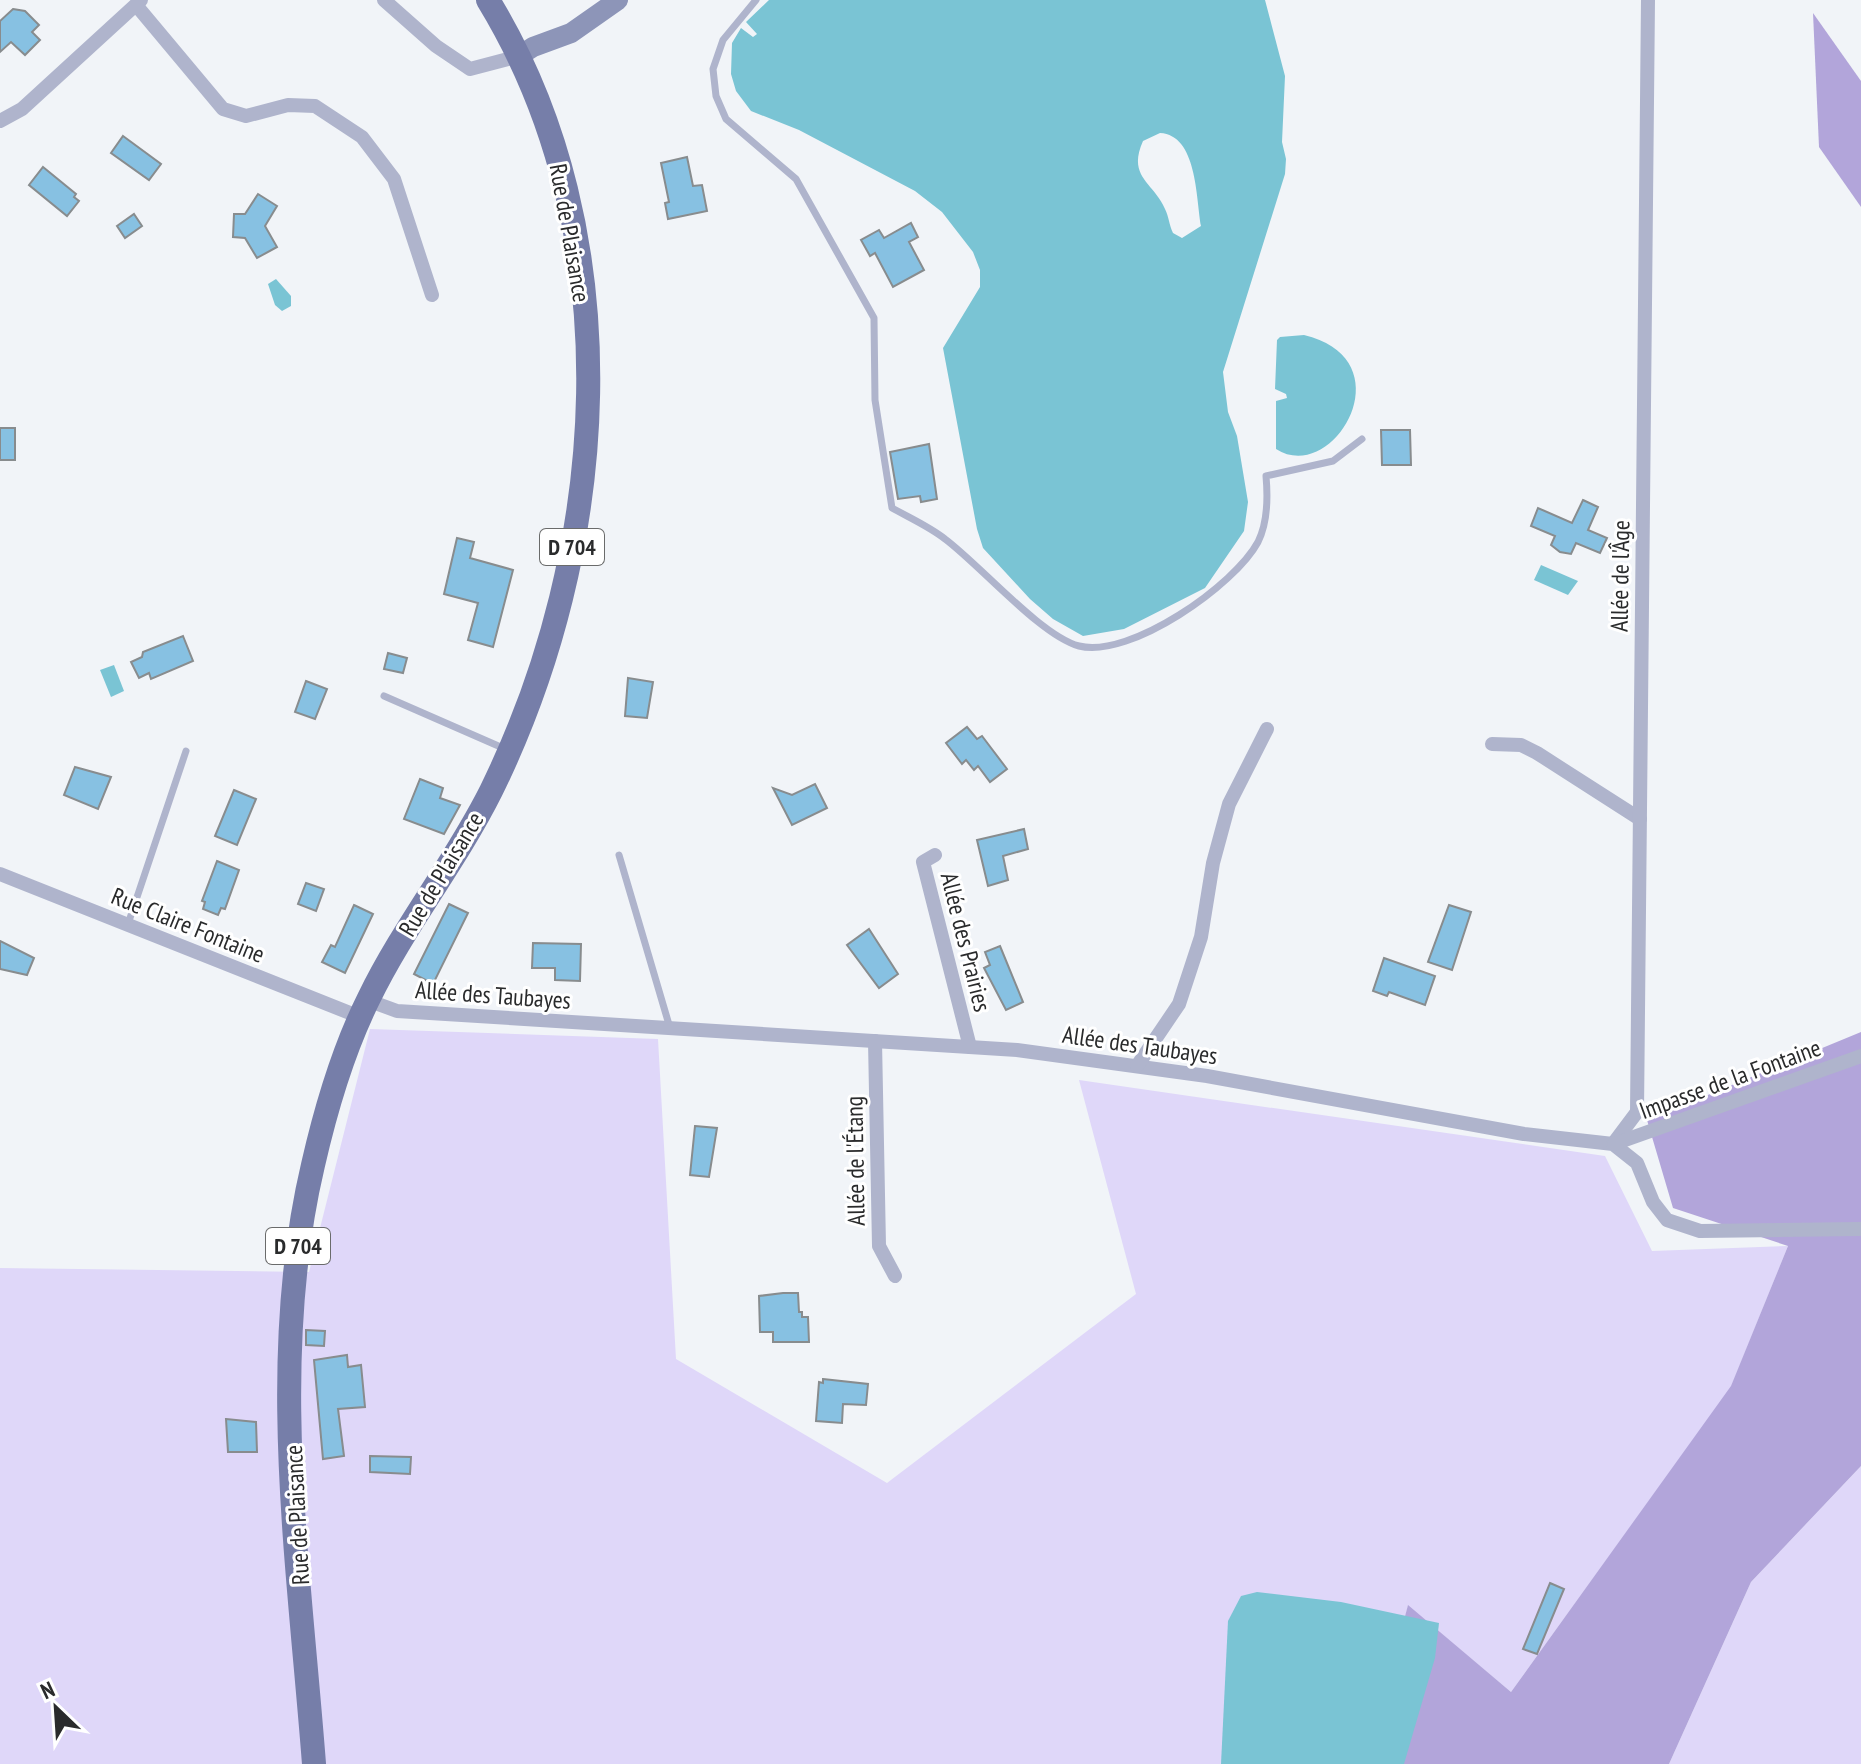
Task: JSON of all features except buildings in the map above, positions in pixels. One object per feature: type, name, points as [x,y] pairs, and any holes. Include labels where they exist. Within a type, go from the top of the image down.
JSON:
[{"type":"main road","name":"Rue de Plaisance","points":[[314,1764],[293,1484],[291,1331],[295,1271],[313,1164],[333,1088],[364,1009],[465,838],[510,751],[548,648],[568,571],[580,501],[588,398],[586,331],[573,226],[555,147],[540,100],[488,0]]},
{"type":"main road","points":[[519,56],[533,47],[571,33],[618,0]]},
{"type":"street","points":[[384,0],[436,46],[470,69],[519,56]]},
{"type":"street","name":"Allée de l'Âge","points":[[1613,1144],[1637,1112],[1648,0]]},
{"type":"street","points":[[0,121],[22,109],[139,2],[223,109],[246,116],[288,105],[315,106],[362,137],[394,179],[432,295]]},
{"type":"street","points":[[1137,1066],[1179,1004],[1201,937],[1213,863],[1229,804],[1267,729]]},
{"type":"street","points":[[1492,744],[1521,745],[1537,753],[1640,819]]},
{"type":"street","name":"Allée des Prairies","points":[[935,855],[923,862],[970,1047]]},
{"type":"street","name":"Rue Claire Fontaine","points":[[0,874],[364,1009]]},
{"type":"street","name":"Allée des Taubayes","points":[[364,1009],[970,1047],[1137,1066],[1524,1134],[1613,1144]]},
{"type":"street","name":"Allée de l'Étang","points":[[875,1041],[879,1246],[895,1276]]},
{"type":"street","name":"Impasse de la Fontaine","points":[[1613,1144],[1861,1056]]},
{"type":"street","points":[[1613,1144],[1637,1163],[1653,1202],[1667,1220],[1700,1231],[1861,1229]]},
{"type":"lane","points":[[756,0],[723,40],[713,69],[716,96],[726,119],[796,179],[874,318],[875,400],[892,508],[944,538],[1054,633],[1080,646],[1101,645],[1127,638],[1195,606],[1219,589],[1259,540],[1268,503],[1266,476],[1333,461],[1362,439]]},
{"type":"lane","points":[[384,696],[510,751]]},
{"type":"lane","points":[[128,924],[186,751]]},
{"type":"lane","points":[[619,855],[670,1028]]},
{"type":"shaded area","points":[[1813,13],[1861,81],[1861,207],[1819,147]]},
{"type":"shaded area","points":[[370,1029],[658,1039],[676,1359],[887,1483],[1136,1294],[1079,1080],[1605,1156],[1652,1251],[1788,1246],[1731,1387],[1511,1692],[1408,1606],[1366,1764],[0,1764],[0,1268],[309,1272]]},
{"type":"shaded area","points":[[1861,1032],[1861,1466],[1751,1582],[1669,1764],[1366,1764],[1408,1605],[1511,1692],[1731,1386],[1788,1246],[1673,1208],[1647,1120]]},
{"type":"shaded area","points":[[1861,1466],[1861,1764],[1669,1764],[1751,1582]]},
{"type":"water","points":[[769,0],[1265,0],[1285,76],[1282,142],[1285,174],[1223,372],[1228,412],[1237,436],[1248,502],[1244,531],[1205,588],[1124,629],[1083,636],[1053,619],[1030,599],[983,548],[943,348],[980,287],[980,270],[973,252],[942,212],[915,191],[799,130],[751,111],[736,91],[731,74],[732,43],[741,28],[753,37],[757,34],[746,22]],"holes":[[[1160,133],[1172,136],[1188,156],[1196,184],[1201,226],[1182,238],[1173,233],[1165,209],[1144,178],[1138,163],[1143,141]]]},
{"type":"water","points":[[276,279],[291,296],[291,306],[282,311],[275,305],[268,284]]},
{"type":"water","points":[[1304,335],[1335,349],[1352,369],[1356,392],[1350,415],[1337,436],[1319,450],[1298,456],[1276,449],[1276,401],[1287,398],[1286,394],[1275,389],[1277,340],[1280,337]]},
{"type":"water","points":[[1541,565],[1578,581],[1568,595],[1534,580]]},
{"type":"water","points":[[114,665],[124,691],[111,697],[100,670]]},
{"type":"water","points":[[1257,1592],[1341,1602],[1439,1623],[1435,1658],[1404,1764],[1221,1764],[1228,1621],[1241,1596]]}]
